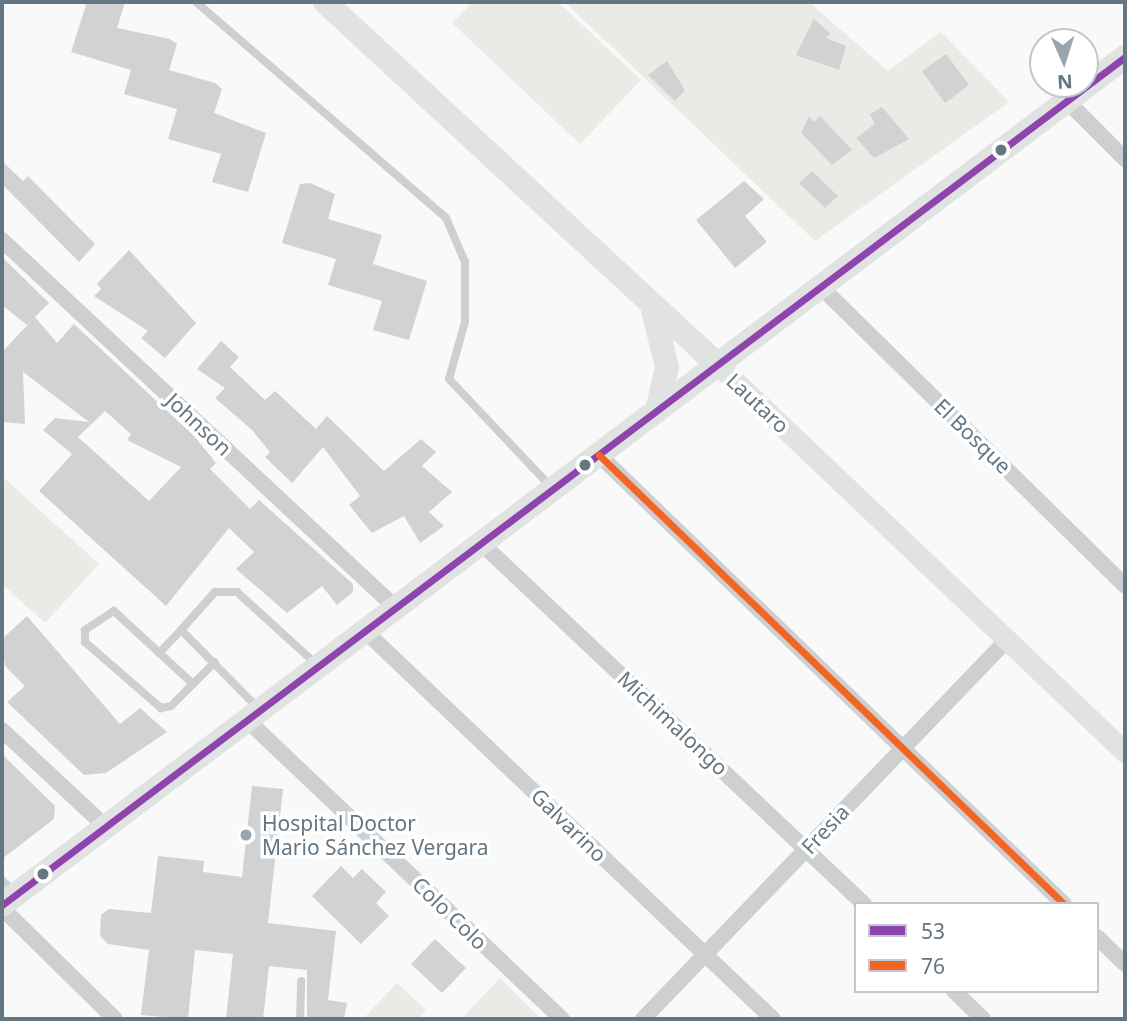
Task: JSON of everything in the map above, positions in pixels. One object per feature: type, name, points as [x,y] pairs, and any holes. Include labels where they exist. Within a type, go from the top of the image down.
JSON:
[{"type":"main road","name":"Lautaro","points":[[325,2],[653,310],[718,365]]},
{"type":"main road","points":[[5,897],[106,827],[1125,57]]},
{"type":"main road","points":[[653,310],[667,368],[657,411]]},
{"type":"street","points":[[1067,101],[1125,159]]},
{"type":"street","name":"Johnson","points":[[2,240],[396,608]]},
{"type":"street","name":"El Bosque","points":[[821,287],[1125,586]]},
{"type":"street","name":"Lautaro","points":[[718,365],[1125,752]]},
{"type":"street","points":[[599,454],[1062,902]]},
{"type":"street","name":"Michimalongo","points":[[481,543],[862,902]]},
{"type":"street","name":"Galvarino","points":[[365,631],[773,1019]]},
{"type":"street","name":"Fresia","points":[[643,1019],[1007,639]]},
{"type":"street","name":"Colo Colo","points":[[253,715],[562,1019]]},
{"type":"street","points":[[2,730],[106,827]]},
{"type":"street","points":[[5,897],[115,1019]]},
{"type":"street","points":[[1099,939],[1125,964]]},
{"type":"street","points":[[956,993],[983,1019]]},
{"type":"lane","points":[[197,2],[446,218],[465,262],[465,322],[449,379],[553,489]]},
{"type":"lane","points":[[159,653],[215,592],[237,592],[318,666]]},
{"type":"lane","points":[[193,684],[114,611],[85,630],[85,642],[161,708],[193,684],[215,662]]},
{"type":"lane","points":[[181,630],[215,662],[253,715]]},
{"type":"lane","points":[[300,1019],[301,981]]},
{"type":"shaded area","points":[[473,2],[558,2],[641,80],[580,144],[452,23]]},
{"type":"shaded area","points":[[565,2],[809,2],[888,71],[941,32],[1009,102],[815,241]]},
{"type":"shaded area","points":[[2,476],[99,564],[45,623],[2,584]]},
{"type":"shaded area","points":[[500,978],[541,1019],[461,1019]]},
{"type":"shaded area","points":[[397,983],[426,1010],[417,1019],[363,1019]]},
{"type":"building","points":[[87,2],[125,2],[117,28],[170,39],[177,44],[169,70],[215,83],[222,89],[214,113],[266,133],[248,192],[212,182],[221,154],[168,139],[177,109],[124,94],[131,70],[71,52]]},
{"type":"building","points":[[814,19],[830,33],[826,38],[846,46],[839,70],[796,55]]},
{"type":"building","points":[[946,54],[969,85],[945,103],[922,71]]},
{"type":"building","points":[[667,61],[685,90],[675,101],[648,75]]},
{"type":"building","points":[[882,107],[909,139],[874,158],[856,138],[875,124],[870,114]]},
{"type":"building","points":[[820,116],[852,150],[832,165],[801,133],[809,117],[814,122]]},
{"type":"building","points":[[2,161],[23,181],[28,176],[95,244],[79,262],[2,184]]},
{"type":"building","points":[[812,171],[838,196],[825,208],[799,183]]},
{"type":"building","points":[[744,181],[764,199],[745,216],[767,242],[735,268],[696,220]]},
{"type":"building","points":[[310,183],[335,194],[328,219],[382,235],[373,264],[427,281],[409,340],[373,330],[382,301],[328,285],[336,259],[282,243],[300,184]]},
{"type":"building","points":[[129,250],[196,323],[165,358],[141,338],[148,331],[94,296],[101,289],[97,284]]},
{"type":"building","points":[[2,257],[49,303],[27,325],[2,305]]},
{"type":"building","points":[[35,317],[57,343],[74,324],[194,436],[216,463],[210,469],[250,509],[259,500],[353,584],[353,592],[337,605],[322,586],[287,613],[236,569],[254,552],[229,528],[166,606],[39,491],[72,454],[43,430],[55,418],[89,422],[23,372],[25,424],[2,422],[2,352]],"holes":[[[105,411],[131,434],[127,440],[181,467],[149,501],[78,437]]]},
{"type":"building","points":[[221,341],[239,357],[230,367],[265,400],[275,391],[316,429],[327,416],[384,471],[421,439],[436,452],[422,466],[452,492],[429,512],[444,526],[420,543],[404,516],[372,533],[349,505],[360,496],[323,447],[292,483],[265,457],[270,452],[252,430],[215,398],[225,388],[197,369]]},
{"type":"building","points":[[27,616],[120,724],[140,708],[167,732],[106,773],[84,775],[7,702],[25,686],[5,666],[2,639]]},
{"type":"building","points":[[2,754],[55,806],[54,819],[2,859]]},
{"type":"building","points":[[252,786],[283,789],[268,923],[336,931],[328,1000],[347,1003],[344,1019],[307,1019],[307,970],[269,966],[263,1019],[226,1019],[233,954],[195,950],[188,1019],[141,1015],[149,950],[108,944],[100,936],[101,915],[109,909],[151,913],[158,856],[204,861],[203,872],[242,877]]},
{"type":"building","points":[[341,866],[353,878],[362,869],[386,892],[376,903],[389,916],[361,944],[312,896]]},
{"type":"building","points":[[435,939],[466,968],[442,993],[411,964]]},
{"type":"transit line","name":"53","points":[[2,905],[1125,57]]},
{"type":"transit line","name":"76","points":[[599,455],[1062,902]]},
{"type":"place","name":"Hospital Doctor Mario Sánchez Vergara","points":[[246,835]]}]
